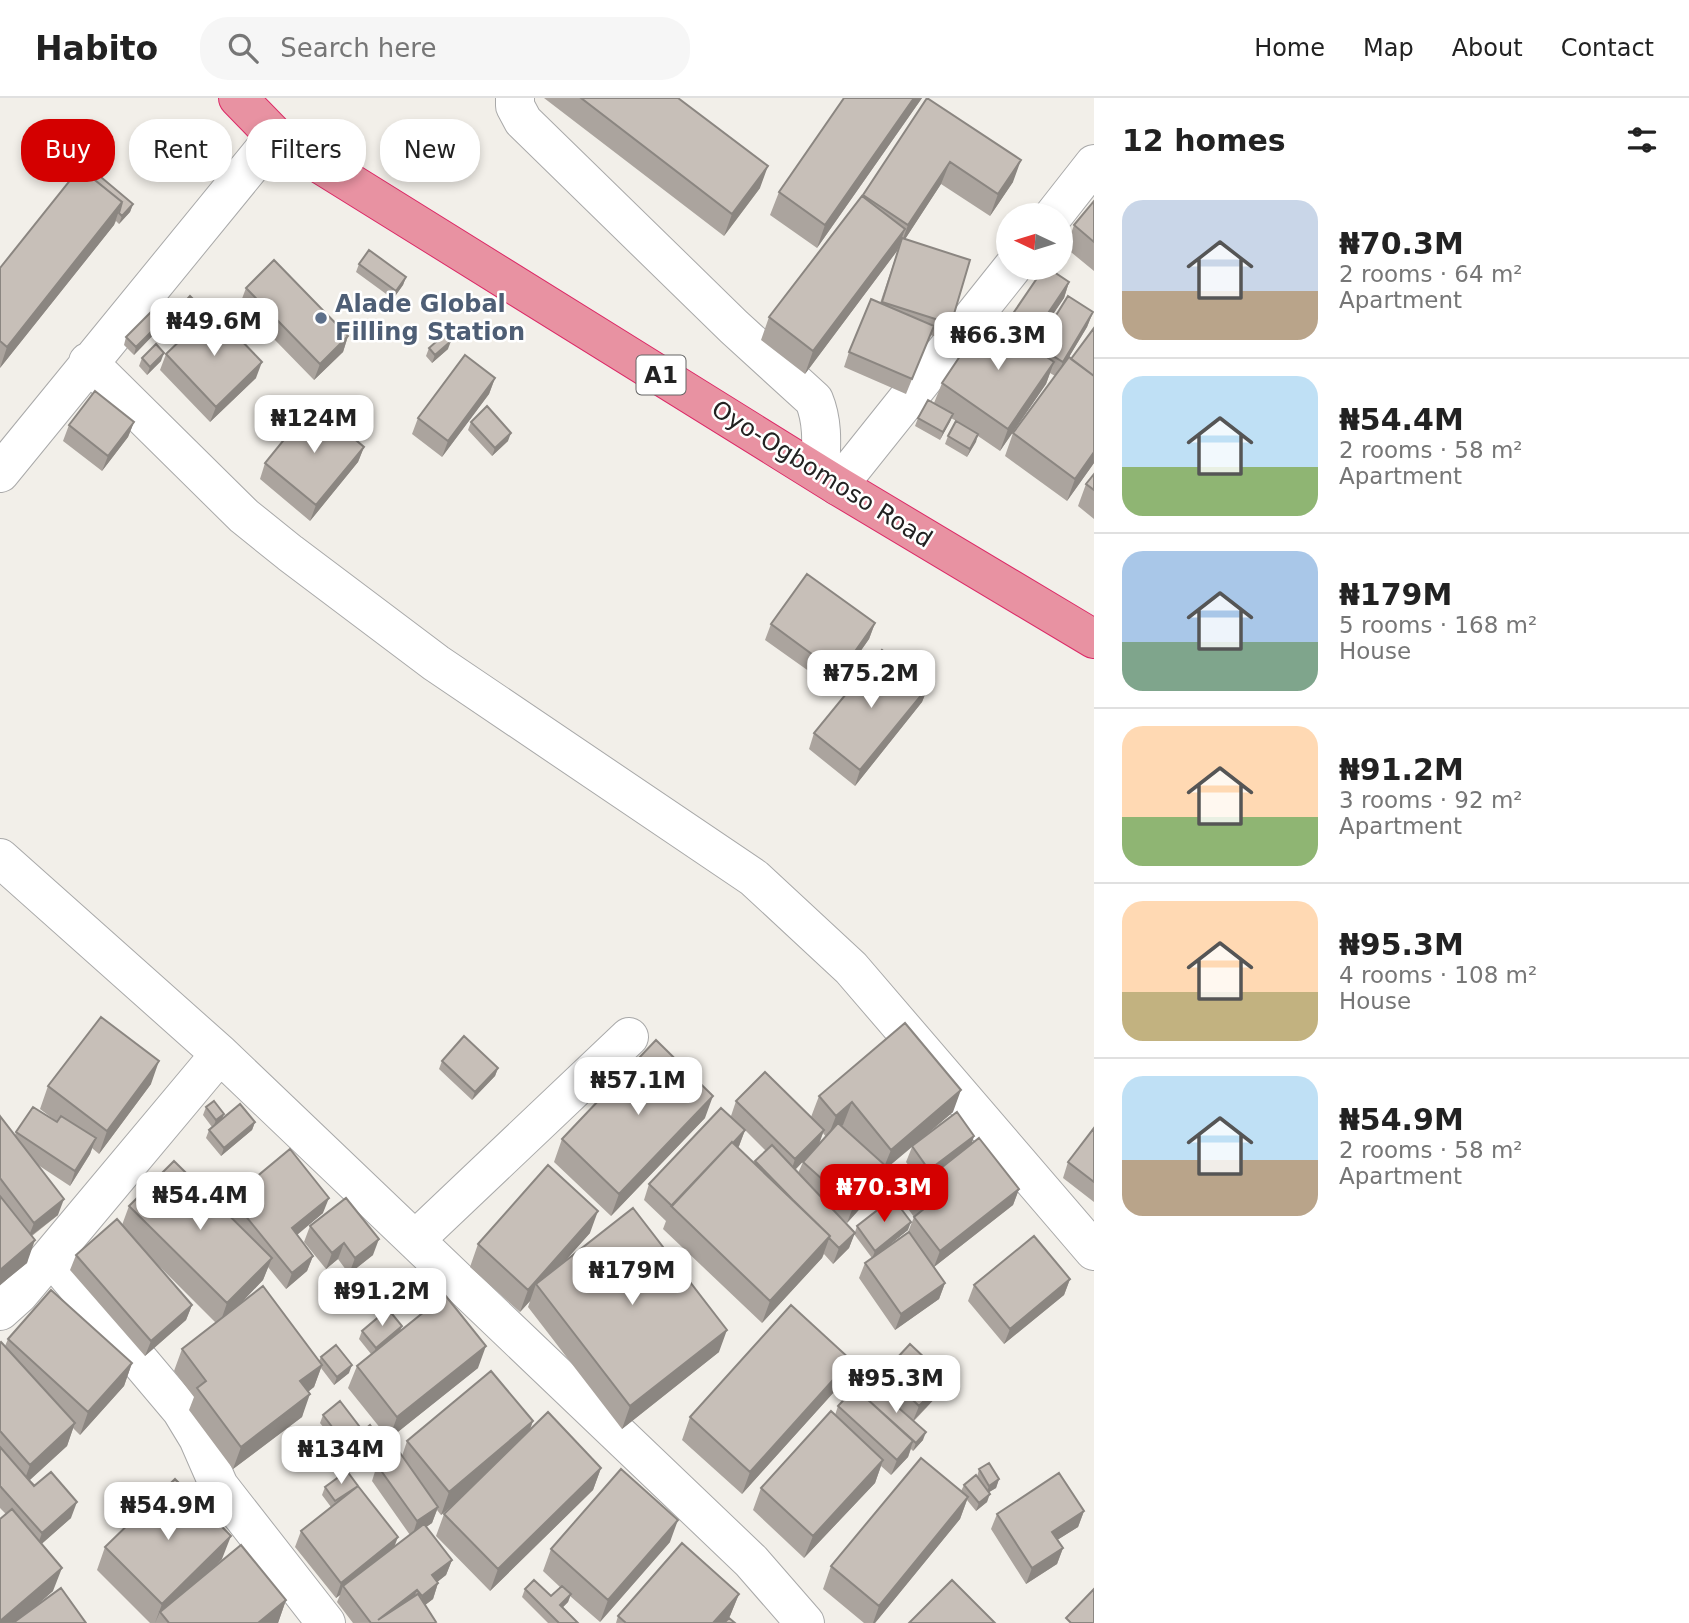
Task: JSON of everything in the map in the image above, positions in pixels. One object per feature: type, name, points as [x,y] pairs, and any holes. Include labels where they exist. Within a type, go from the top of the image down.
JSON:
[{"type":"highway","name":"Oyo-Ogbomoso Road","points":[[238,98],[258,119]]},
{"type":"highway","name":"Oyo-Ogbomoso Road","points":[[349,182],[829,480],[1094,639]]},
{"type":"street","points":[[515,98],[523,121],[734,327],[814,400],[820,414],[829,480]]},
{"type":"street","points":[[1063,203],[1094,164]]},
{"type":"street","points":[[0,473],[246,171]]},
{"type":"street","points":[[829,480],[1002,280]]},
{"type":"street","points":[[88,362],[244,516],[290,553],[436,663],[754,878],[851,968],[1094,1251]]},
{"type":"street","points":[[0,858],[220,1054],[751,1561],[805,1623]]},
{"type":"street","points":[[415,1240],[629,1037]]},
{"type":"street","points":[[0,1311],[19,1294],[220,1054]]},
{"type":"street","points":[[51,1256],[181,1410],[198,1438],[219,1486],[326,1623]]},
{"type":"building","points":[[581,98],[678,98],[768,166],[732,214]]},
{"type":"building","points":[[844,98],[914,98],[825,225],[779,192]]},
{"type":"building","points":[[927,98],[1021,160],[998,194],[950,162],[908,225],[863,195]]},
{"type":"building","points":[[69,182],[97,182],[122,202],[7,347],[0,341],[0,268]]},
{"type":"building","points":[[97,182],[107,182],[133,204],[122,216],[119,213],[122,202]]},
{"type":"building","points":[[862,196],[905,229],[813,351],[769,317]]},
{"type":"building","points":[[1094,201],[1094,242],[1074,225]]},
{"type":"building","points":[[902,238],[970,260],[951,324],[882,302]]},
{"type":"building","points":[[369,250],[406,277],[396,291],[359,264]]},
{"type":"building","points":[[274,260],[348,336],[320,364],[246,288]]},
{"type":"building","points":[[1036,280],[1069,282],[1036,331],[1012,315]]},
{"type":"building","points":[[190,296],[197,303],[186,313],[180,307]]},
{"type":"building","points":[[1068,296],[1093,312],[1063,362],[1037,346]]},
{"type":"building","points":[[871,299],[934,326],[912,379],[849,352]]},
{"type":"building","points":[[153,310],[163,320],[136,347],[126,337]]},
{"type":"building","points":[[212,310],[262,362],[216,407],[166,354]]},
{"type":"building","points":[[987,316],[1054,362],[1008,429],[942,383]]},
{"type":"building","points":[[1094,328],[1094,376],[1071,359]]},
{"type":"building","points":[[445,334],[451,341],[435,355],[429,348]]},
{"type":"building","points":[[156,344],[164,353],[150,367],[142,358]]},
{"type":"building","points":[[465,355],[495,378],[448,441],[418,418]]},
{"type":"building","points":[[1069,357],[1094,376],[1094,452],[1075,479],[1013,433]]},
{"type":"building","points":[[95,391],[134,422],[108,456],[69,425]]},
{"type":"building","points":[[928,400],[953,414],[943,432],[918,418]]},
{"type":"building","points":[[313,404],[364,447],[316,505],[265,463]]},
{"type":"building","points":[[487,406],[511,433],[495,448],[471,422]]},
{"type":"building","points":[[293,409],[300,415],[285,432],[278,425]]},
{"type":"building","points":[[956,421],[978,434],[970,449],[948,436]]},
{"type":"building","points":[[1094,474],[1094,490],[1086,484]]},
{"type":"building","points":[[807,574],[875,623],[839,674],[771,624]]},
{"type":"building","points":[[882,650],[928,687],[860,770],[814,733]]},
{"type":"building","points":[[101,1017],[159,1061],[107,1131],[48,1086]]},
{"type":"building","points":[[905,1023],[961,1090],[891,1150],[852,1102],[836,1116],[819,1096]]},
{"type":"building","points":[[464,1036],[498,1068],[475,1092],[442,1061]]},
{"type":"building","points":[[656,1040],[713,1096],[619,1194],[562,1139]]},
{"type":"building","points":[[765,1072],[824,1130],[795,1159],[736,1101]]},
{"type":"building","points":[[214,1101],[224,1114],[216,1120],[206,1107]]},
{"type":"building","points":[[240,1104],[255,1122],[224,1148],[209,1130]]},
{"type":"building","points":[[33,1107],[57,1122],[61,1116],[96,1138],[75,1171],[16,1132]]},
{"type":"building","points":[[721,1108],[745,1130],[672,1206],[649,1184]]},
{"type":"building","points":[[957,1112],[974,1136],[929,1170],[912,1146]]},
{"type":"building","points":[[0,1116],[64,1199],[34,1223],[0,1178]]},
{"type":"building","points":[[838,1123],[888,1168],[853,1207],[803,1162]]},
{"type":"building","points":[[1094,1128],[1094,1182],[1068,1162]]},
{"type":"building","points":[[979,1138],[1019,1189],[940,1251],[914,1217],[925,1208],[912,1191]]},
{"type":"building","points":[[732,1142],[830,1236],[770,1301],[671,1206]]},
{"type":"building","points":[[772,1145],[855,1233],[839,1248],[755,1161]]},
{"type":"building","points":[[290,1149],[329,1198],[292,1228],[313,1256],[292,1273],[231,1198]]},
{"type":"building","points":[[174,1161],[272,1258],[227,1303],[129,1206]]},
{"type":"building","points":[[548,1165],[598,1211],[528,1290],[478,1244]]},
{"type":"building","points":[[0,1196],[35,1240],[0,1270]]},
{"type":"building","points":[[346,1198],[379,1239],[355,1258],[344,1243],[332,1253],[310,1226]]},
{"type":"building","points":[[893,1198],[911,1222],[875,1251],[857,1226]]},
{"type":"building","points":[[633,1208],[727,1330],[630,1406],[536,1284]]},
{"type":"building","points":[[117,1219],[192,1305],[151,1341],[76,1255]]},
{"type":"building","points":[[909,1232],[945,1283],[901,1314],[865,1263]]},
{"type":"building","points":[[1034,1236],[1070,1279],[1010,1329],[974,1285]]},
{"type":"building","points":[[263,1286],[322,1365],[300,1381],[310,1394],[241,1447],[197,1388],[206,1381],[182,1349]]},
{"type":"building","points":[[51,1290],[132,1363],[88,1412],[8,1339]]},
{"type":"building","points":[[445,1295],[486,1346],[397,1417],[357,1366]]},
{"type":"building","points":[[791,1305],[851,1360],[750,1472],[690,1417]]},
{"type":"building","points":[[388,1309],[402,1326],[376,1348],[362,1331]]},
{"type":"building","points":[[1,1342],[75,1423],[30,1465],[0,1431]]},
{"type":"building","points":[[910,1344],[946,1378],[919,1406],[884,1372]]},
{"type":"building","points":[[336,1345],[352,1365],[337,1377],[321,1357]]},
{"type":"building","points":[[491,1371],[533,1421],[449,1492],[407,1441]]},
{"type":"building","points":[[875,1387],[926,1432],[916,1443],[866,1398]]},
{"type":"building","points":[[855,1388],[913,1441],[897,1460],[838,1406]]},
{"type":"building","points":[[340,1401],[363,1431],[370,1425],[383,1443],[359,1462],[323,1415]]},
{"type":"building","points":[[831,1411],[883,1460],[813,1536],[761,1488]]},
{"type":"building","points":[[548,1412],[601,1468],[498,1569],[444,1514]]},
{"type":"building","points":[[0,1447],[34,1486],[51,1472],[77,1502],[42,1533],[0,1486]]},
{"type":"building","points":[[398,1450],[438,1507],[417,1521],[377,1465]]},
{"type":"building","points":[[921,1458],[968,1497],[879,1606],[831,1566]]},
{"type":"building","points":[[989,1463],[999,1479],[989,1486],[979,1469]]},
{"type":"building","points":[[621,1469],[678,1520],[608,1600],[551,1549]]},
{"type":"building","points":[[347,1471],[358,1486],[335,1501],[325,1487]]},
{"type":"building","points":[[1059,1473],[1084,1511],[1052,1532],[1063,1548],[1032,1568],[997,1514]]},
{"type":"building","points":[[976,1475],[990,1494],[979,1503],[964,1485]]},
{"type":"building","points":[[175,1479],[231,1536],[162,1604],[105,1547]]},
{"type":"building","points":[[358,1486],[398,1537],[341,1583],[301,1531]]},
{"type":"building","points":[[12,1509],[62,1568],[0,1621],[0,1519]]},
{"type":"building","points":[[424,1524],[452,1560],[432,1575],[438,1583],[422,1596],[417,1590],[378,1620],[418,1594],[436,1622],[371,1623],[343,1586]]},
{"type":"building","points":[[682,1543],[739,1594],[713,1623],[626,1623],[618,1616]]},
{"type":"building","points":[[241,1545],[286,1600],[258,1623],[169,1623],[160,1612]]},
{"type":"building","points":[[534,1580],[551,1596],[562,1586],[571,1594],[560,1605],[578,1623],[559,1623],[525,1589]]},
{"type":"building","points":[[952,1580],[995,1623],[909,1623]]},
{"type":"building","points":[[61,1588],[86,1623],[13,1623]]},
{"type":"building","points":[[1094,1589],[1094,1623],[1071,1623],[1066,1618]]},
{"type":"place","name":"Alade Global Filling Station","points":[[321,318]]}]
